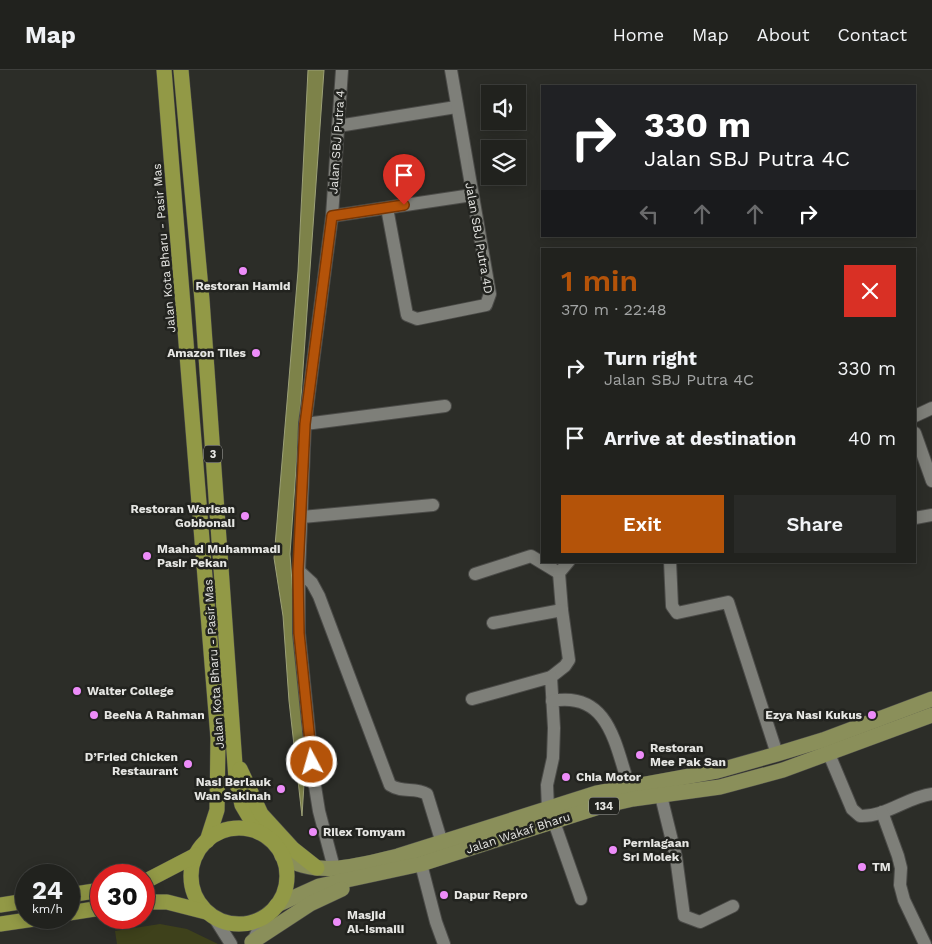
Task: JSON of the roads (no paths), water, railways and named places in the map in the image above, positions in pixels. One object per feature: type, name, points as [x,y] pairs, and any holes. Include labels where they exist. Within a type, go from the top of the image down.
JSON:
[{"type":"highway","name":"Jalan Kota Bharu - Pasir Mas","points":[[164,70],[218,738],[217,810],[207,841]]},
{"type":"highway","name":"Jalan Kota Bharu - Pasir Mas","points":[[182,70],[202,300],[238,794],[247,816],[258,832]]},
{"type":"highway","points":[[236,761],[261,814],[292,849],[317,868]]},
{"type":"highway","points":[[155,902],[167,902],[210,914],[234,924],[250,922],[265,916],[277,905],[286,881],[286,868],[276,846],[258,832],[245,829],[231,829],[218,833],[207,841],[196,855],[192,864],[192,885],[200,904],[210,914]]},
{"type":"highway","points":[[155,876],[196,855]]},
{"type":"highway","points":[[0,905],[15,903]]},
{"type":"highway","points":[[0,924],[15,922]]},
{"type":"main road","name":"Jalan Wakaf Bharu","points":[[277,905],[319,886],[422,864],[551,815],[597,793],[717,771],[823,740],[932,699]]},
{"type":"main road","name":"Jalan Wakaf Bharu","points":[[282,856],[295,864],[317,868],[365,864],[551,815],[633,799],[720,787],[830,754],[932,715]]},
{"type":"main road","points":[[252,943],[323,897],[398,870]]},
{"type":"street","name":"Jalan SBJ Putra 4","points":[[334,868],[319,811],[314,780],[299,633],[298,571],[305,424],[332,216],[342,70]]},
{"type":"street","name":"Jalan SBJ Putra 4D","points":[[387,208],[404,310],[407,315],[418,319],[480,308],[489,300],[451,70]]},
{"type":"street","points":[[338,126],[456,107]]},
{"type":"street","points":[[332,216],[472,194]]},
{"type":"street","points":[[305,424],[445,406]]},
{"type":"street","points":[[916,416],[932,408]]},
{"type":"street","points":[[916,436],[932,480]]},
{"type":"street","points":[[302,517],[433,505]]},
{"type":"street","points":[[916,518],[932,515]]},
{"type":"street","points":[[475,574],[531,556],[541,562]]},
{"type":"street","points":[[543,563],[559,573]]},
{"type":"street","points":[[472,699],[551,676],[565,666],[569,660],[559,573],[567,563]]},
{"type":"street","points":[[670,563],[672,606],[677,613],[728,602],[777,754]]},
{"type":"street","points":[[298,571],[312,583],[319,596],[390,785],[399,791],[419,790],[427,794],[442,844]]},
{"type":"street","points":[[494,623],[562,610]]},
{"type":"street","points":[[551,676],[554,728],[553,758],[548,786],[551,815],[580,900]]},
{"type":"street","points":[[552,701],[567,698],[580,700],[604,717],[610,727],[628,786]]},
{"type":"street","points":[[830,754],[855,813],[865,816],[882,812],[917,796],[932,794]]},
{"type":"street","points":[[661,796],[676,858],[684,916],[700,922],[733,906]]},
{"type":"street","points":[[882,812],[898,856],[901,868],[900,885],[904,900],[925,944]]},
{"type":"street","points":[[422,864],[436,922],[444,944]]},
{"type":"street","points":[[210,914],[231,944]]},
{"type":"street","points":[[252,943],[265,916]]},
{"type":"place","name":"Restoran Hamid","points":[[243,271]]},
{"type":"place","name":"Amazon Tiles","points":[[256,353]]},
{"type":"place","name":"Restoran Warisan Gobbonali","points":[[245,516]]},
{"type":"place","name":"Maahad Muhammadi Pasir Pekan","points":[[147,556]]},
{"type":"place","name":"Walter College","points":[[77,691]]},
{"type":"place","name":"BeeNa A Rahman","points":[[94,715]]},
{"type":"place","name":"Ezya Nasi Kukus","points":[[872,715]]},
{"type":"place","name":"Restoran Mee Pak San","points":[[640,755]]},
{"type":"place","name":"D’Fried Chicken Restaurant","points":[[188,764]]},
{"type":"place","name":"Chia Motor","points":[[566,777]]},
{"type":"place","name":"Nasi Berlauk Wan Sakinah","points":[[281,789]]},
{"type":"place","name":"Rilex Tomyam","points":[[313,832]]},
{"type":"place","name":"Perniagaan Sri Molek","points":[[613,850]]},
{"type":"place","name":"TM","points":[[862,867]]},
{"type":"place","name":"Dapur Repro","points":[[444,895]]},
{"type":"place","name":"Masjid Al-Ismaili","points":[[337,922]]}]
